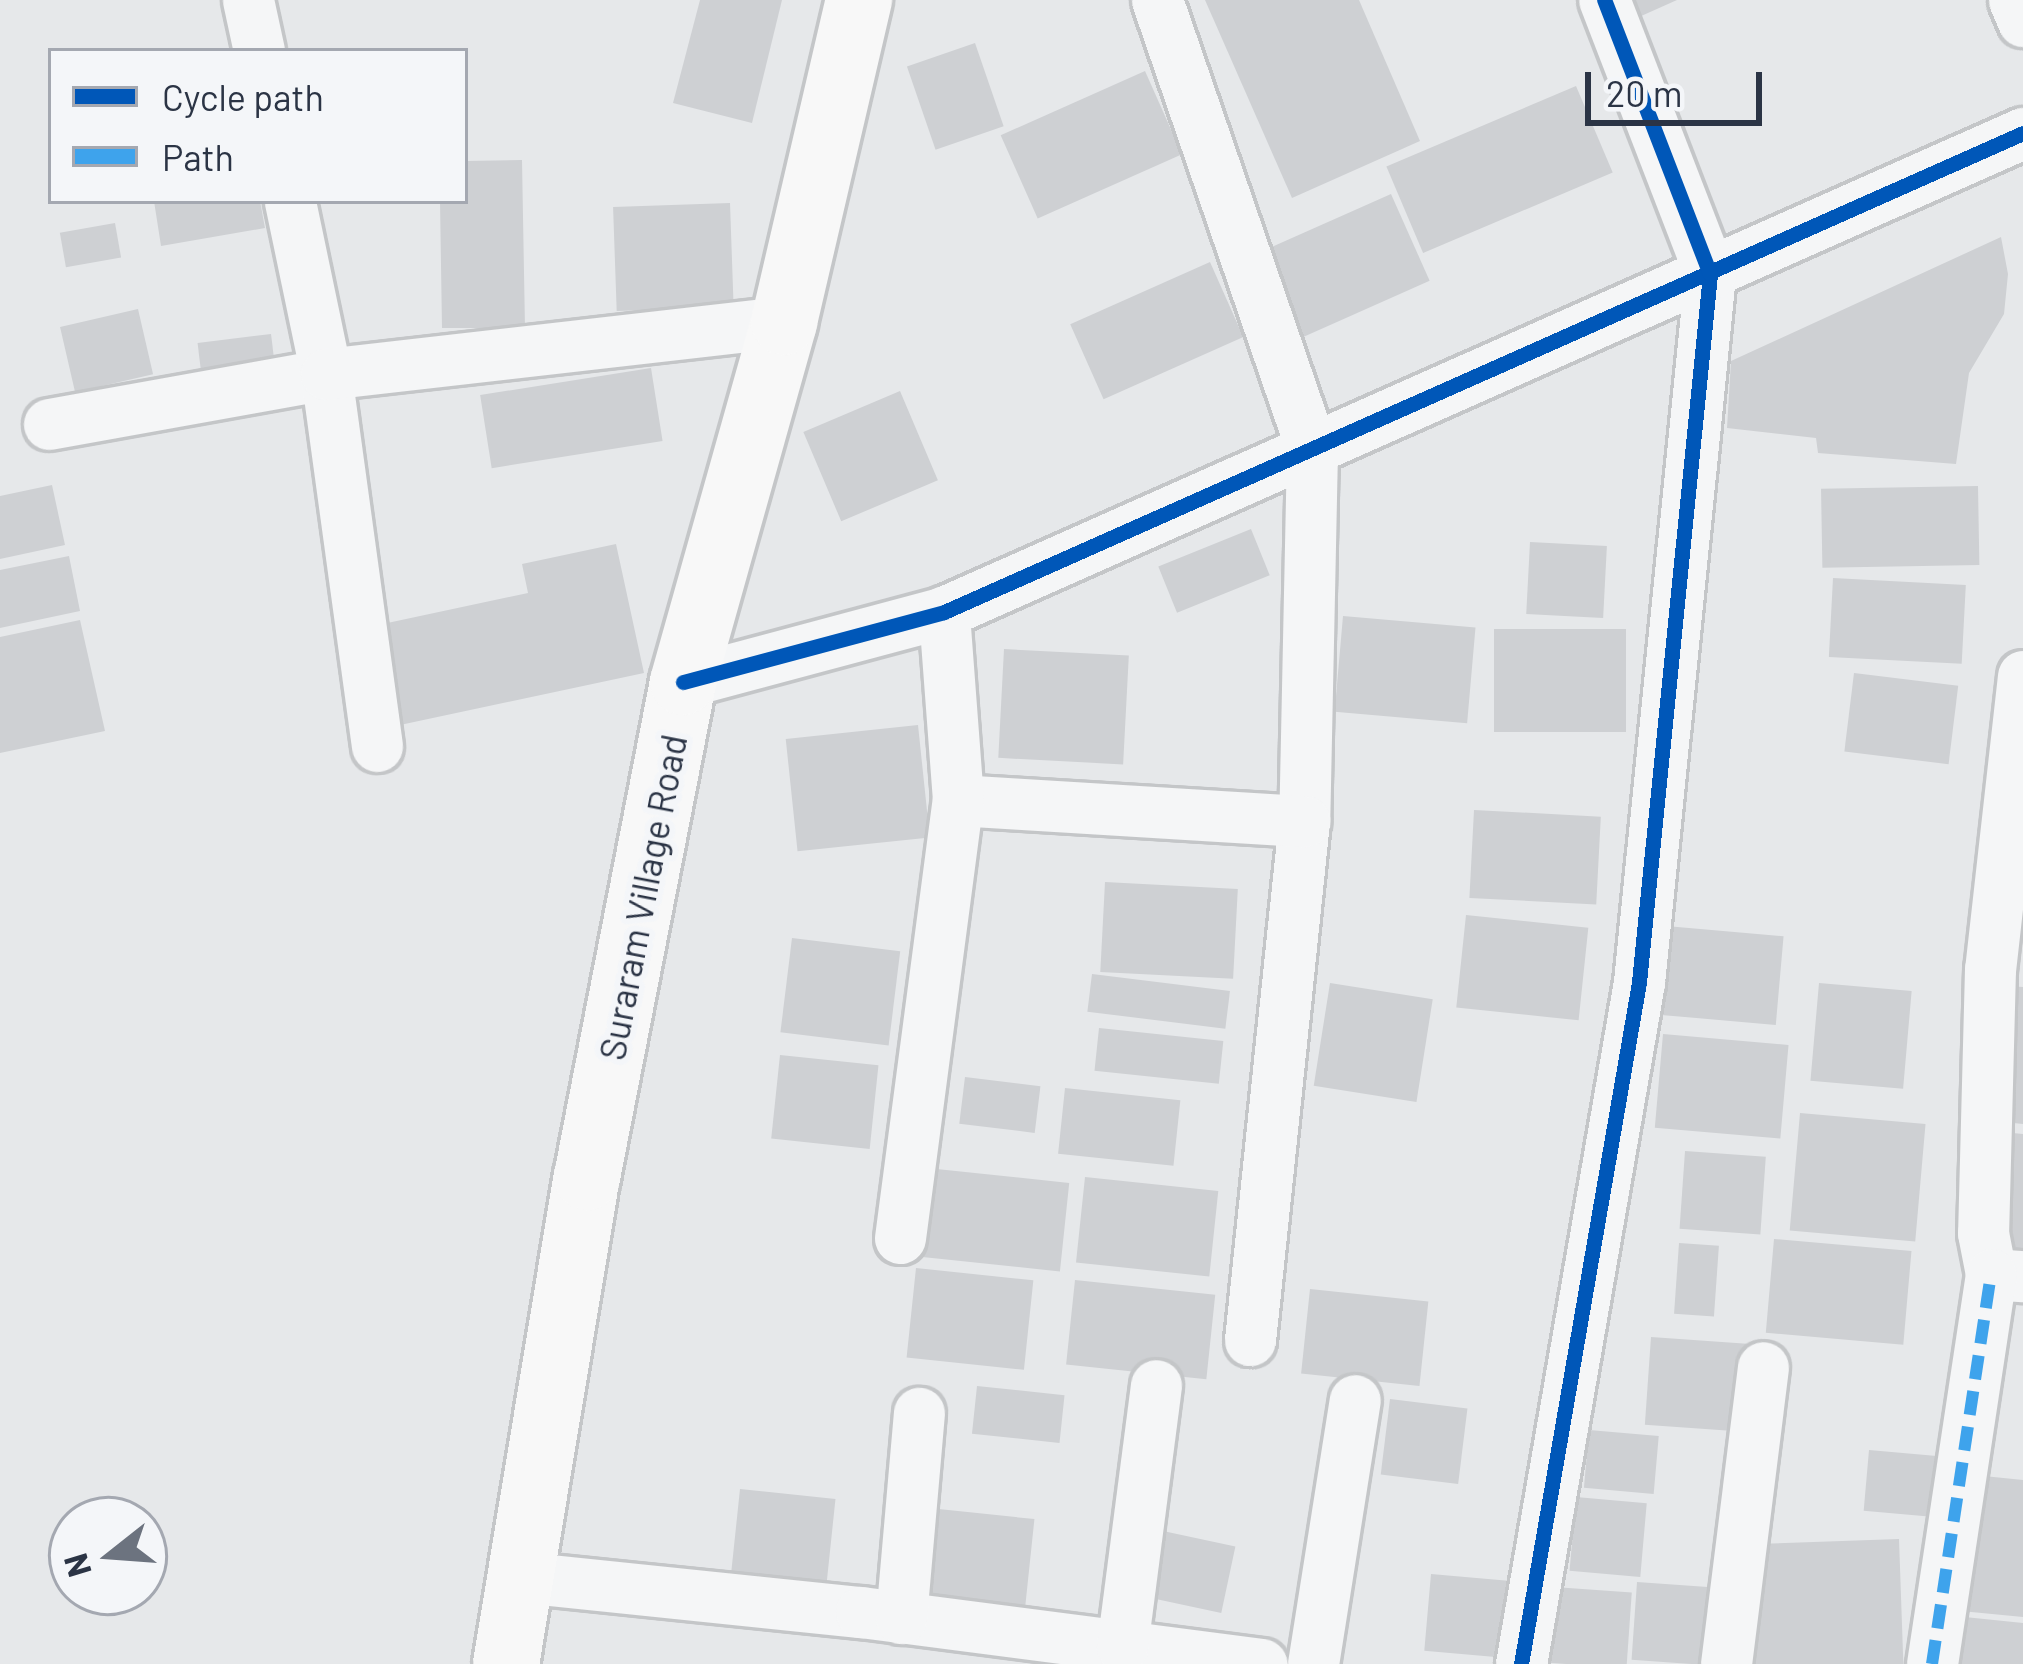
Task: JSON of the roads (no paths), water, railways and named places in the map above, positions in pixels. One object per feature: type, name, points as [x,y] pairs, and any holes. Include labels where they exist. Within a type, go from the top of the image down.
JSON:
[{"type":"main road","name":"Suraram Village Road","points":[[506,1664],[587,1177],[683,682],[784,322],[862,2]]},
{"type":"street","points":[[248,0],[258,48]]},
{"type":"street","points":[[1157,0],[1312,450],[1304,821],[1250,1340]]},
{"type":"street","points":[[1521,1664],[1639,982],[1710,274],[1604,0]]},
{"type":"street","points":[[2014,0],[2023,20]]},
{"type":"street","points":[[683,682],[944,612],[2023,133]]},
{"type":"street","points":[[291,204],[326,374],[377,746]]},
{"type":"street","points":[[49,424],[326,374],[784,322]]},
{"type":"street","points":[[900,1238],[958,800],[944,612]]},
{"type":"street","points":[[1932,1664],[2007,1275],[1983,1233],[2006,970],[2023,676]]},
{"type":"street","points":[[958,800],[1304,821]]},
{"type":"street","points":[[1726,1664],[1763,1367]]},
{"type":"street","points":[[1122,1647],[1156,1384]]},
{"type":"street","points":[[1313,1664],[1354,1400]]},
{"type":"street","points":[[902,1618],[920,1413]]},
{"type":"street","points":[[521,1577],[902,1618],[1262,1664]]}]
